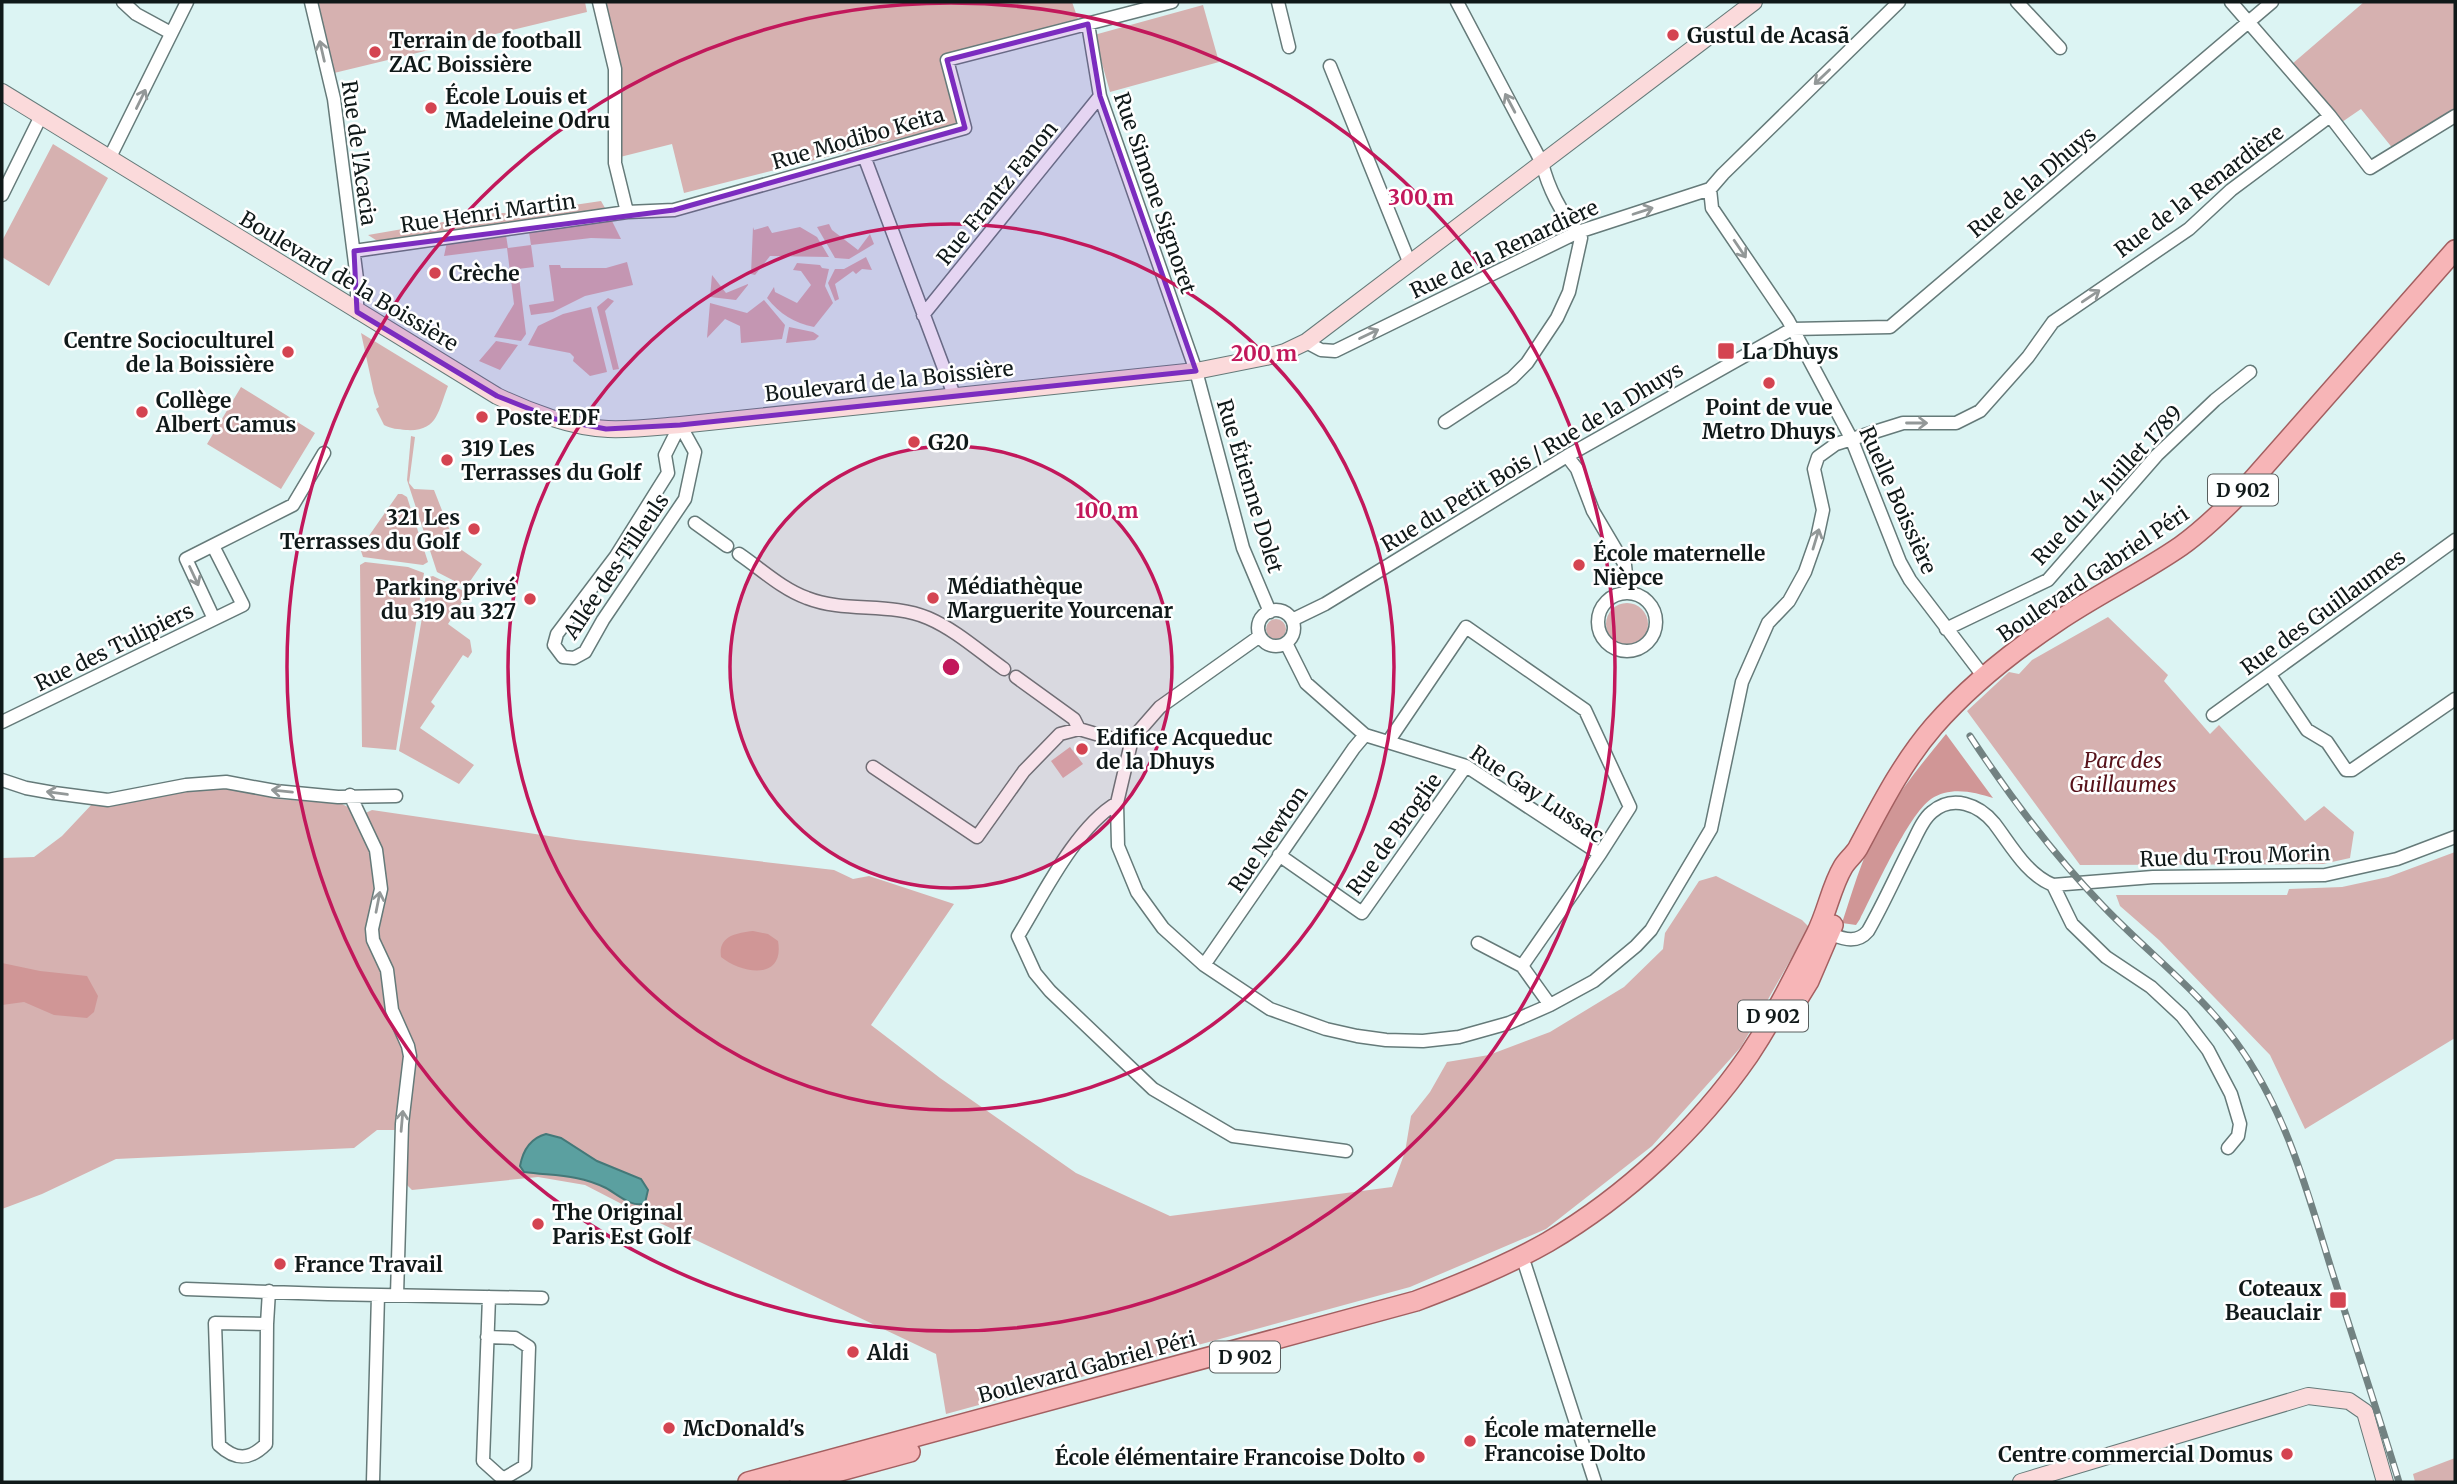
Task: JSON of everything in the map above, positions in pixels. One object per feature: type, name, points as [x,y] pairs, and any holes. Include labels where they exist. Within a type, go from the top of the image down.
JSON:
[{"type":"main road","name":"Boulevard de la Boissière","points":[[2,92],[497,396],[555,419],[606,429],[680,425],[1196,371],[1276,355],[1306,342],[1754,2]]},
{"type":"main road","name":"Boulevard Gabriel Péri","points":[[748,1482],[1416,1301],[1491,1271],[1549,1241],[1626,1187],[1713,1101],[1755,1046],[1787,992],[1821,925],[1843,868],[1856,851],[1890,787],[1908,760],[1948,711],[1984,677],[2058,621],[2182,545],[2215,519],[2455,250]]},
{"type":"main road","name":"Boulevard Gabriel Péri","points":[[800,1482],[921,1449],[1012,1419],[1423,1308],[1465,1294],[1586,1231],[1654,1181],[1694,1139],[1768,1045],[1809,981],[1830,934],[1856,851]]},
{"type":"main road","points":[[2021,1482],[2308,1396],[2349,1401],[2365,1412],[2385,1482]]},
{"type":"street","points":[[123,2],[136,14],[171,33]]},
{"type":"street","points":[[109,159],[187,2]]},
{"type":"street","name":"Rue de l'Acacia","points":[[311,2],[334,99],[354,251],[357,312]]},
{"type":"street","points":[[599,2],[615,69],[615,163],[627,212]]},
{"type":"street","points":[[1088,24],[1172,2]]},
{"type":"street","points":[[1278,2],[1289,47]]},
{"type":"street","points":[[1445,422],[1512,379],[1527,363],[1557,318],[1569,292],[1581,238],[1547,182],[1542,163],[1457,2]]},
{"type":"street","points":[[1879,2],[1888,12]]},
{"type":"street","name":"Rue de la Renardière","points":[[1306,342],[1321,350],[1335,351],[1578,232],[1710,189],[1899,2]]},
{"type":"street","points":[[2017,2],[2060,48]]},
{"type":"street","points":[[2231,2],[2330,116],[2370,168],[2455,116]]},
{"type":"street","name":"Rue de la Dhuys","points":[[1792,329],[1890,327],[2272,2]]},
{"type":"street","name":"Rue Modibo Keita","points":[[627,212],[674,210],[965,128],[947,60],[1088,24]]},
{"type":"street","name":"Rue Simone Signoret","points":[[1088,24],[1100,96],[1196,371]]},
{"type":"street","points":[[1329,66],[1410,264]]},
{"type":"street","name":"Rue Frantz Fanon","points":[[923,315],[1100,96]]},
{"type":"street","points":[[2,195],[41,116]]},
{"type":"street","name":"Rue de la Renardière","points":[[1550,1005],[1594,981],[1651,930],[1711,830],[1742,682],[1768,623],[1789,601],[1805,572],[1822,517],[1815,463],[1829,448],[1851,438],[1903,423],[1956,423],[1980,411],[2028,357],[2053,322],[2189,229],[2231,190],[2330,116]]},
{"type":"street","points":[[863,156],[954,395]]},
{"type":"street","name":"Ruelle Boissière","points":[[1710,189],[1712,208],[1792,329],[1851,438],[1900,562],[1946,629],[1984,677]]},
{"type":"street","name":"Rue Henri Martin","points":[[354,251],[627,212]]},
{"type":"street","name":"Rue du Petit Bois / Rue de la Dhuys","points":[[1292,620],[1325,604],[1567,456],[1792,329]]},
{"type":"street","name":"Rue Étienne Dolet","points":[[1196,371],[1244,548],[1270,612]]},
{"type":"street","name":"Rue du 14 Juillet 1789","points":[[1946,629],[2048,580],[2157,455],[2215,400],[2250,372]]},
{"type":"street","name":"Allée des Tilleuls","points":[[680,425],[695,452],[685,499],[603,620],[585,652],[574,658],[563,657],[554,645],[557,635],[615,556],[668,473],[665,455],[680,425]]},
{"type":"street","points":[[214,620],[186,559],[293,505],[324,453]]},
{"type":"street","points":[[1567,456],[1577,468],[1593,511],[1625,565],[1628,593]]},
{"type":"street","points":[[695,523],[727,546]]},
{"type":"street","name":"Rue des Guillaumes","points":[[2213,715],[2455,540]]},
{"type":"street","name":"Rue des Tulipiers","points":[[2,723],[243,605],[213,545]]},
{"type":"street","points":[[740,554],[790,590],[808,599],[927,617],[946,627],[1004,669]]},
{"type":"street","points":[[1628,593],[1640,596],[1650,603],[1656,626],[1652,638],[1643,647],[1632,651],[1619,651],[1608,645],[1597,624],[1599,612],[1606,601],[1616,595],[1628,593]]},
{"type":"street","points":[[1280,611],[1292,620],[1293,636],[1286,643],[1274,646],[1264,641],[1259,625],[1261,619],[1270,612],[1280,611]]},
{"type":"street","points":[[1388,742],[1466,627],[1585,710],[1630,807],[1600,854]]},
{"type":"street","points":[[1261,636],[1160,707],[1132,739],[1117,803],[1118,846],[1136,892],[1163,928],[1204,965],[1270,1009],[1326,1029],[1386,1040],[1423,1041],[1459,1037],[1509,1023],[1550,1005],[1522,966],[1478,943]]},
{"type":"street","name":"Rue Gay Lussac","points":[[1286,643],[1306,683],[1365,735],[1466,766],[1600,854],[1522,966]]},
{"type":"street","points":[[2270,675],[2307,730],[2327,742],[2346,770],[2352,770],[2455,699]]},
{"type":"street","points":[[1016,677],[1074,719],[1079,729]]},
{"type":"street","points":[[873,767],[977,836],[1024,771],[1060,734],[1079,729],[1113,739],[1132,739]]},
{"type":"street","name":"Rue Newton","points":[[1204,965],[1353,748],[1365,735]]},
{"type":"street","name":"Rue de Broglie","points":[[1279,855],[1362,913],[1466,766]]},
{"type":"street","points":[[2,780],[26,788],[108,800],[187,785],[226,782],[275,791],[338,797],[396,796]]},
{"type":"street","points":[[350,795],[376,850],[381,890],[372,929],[373,940],[387,970],[392,1010],[410,1056],[402,1124],[397,1295]]},
{"type":"street","points":[[1117,803],[1100,812],[1083,832],[1018,936],[1035,973],[1067,1008],[1153,1089],[1233,1136],[1346,1151]]},
{"type":"street","points":[[1830,934],[1846,939],[1862,937],[1874,920],[1931,812],[1956,803],[1966,803],[1979,808],[2029,870],[2041,880],[2053,885],[2072,924],[2106,957],[2151,987],[2192,1027],[2208,1050],[2231,1094],[2240,1124],[2238,1136],[2228,1148]]},
{"type":"street","name":"Rue du Trou Morin","points":[[2053,885],[2153,877],[2325,875],[2397,859],[2455,837]]},
{"type":"street","points":[[1525,1265],[1595,1482]]},
{"type":"street","points":[[186,1289],[542,1298]]},
{"type":"street","points":[[267,1324],[215,1323],[219,1445],[229,1455],[245,1457],[257,1453],[266,1444],[269,1291]]},
{"type":"street","points":[[373,1482],[378,1295]]},
{"type":"street","points":[[487,1337],[515,1338],[529,1347],[525,1466],[503,1479],[483,1461],[487,1337],[489,1297]]},
{"type":"highlighted area","points":[[1088,24],[1100,96],[1196,371],[680,425],[606,429],[555,419],[497,396],[357,312],[354,251],[674,210],[965,128],[947,60]]},
{"type":"green space","name":"Terrain de football ZAC Boissière","points":[[317,2],[585,2],[587,12],[334,73]]},
{"type":"green space","points":[[604,2],[1072,2],[1078,19],[942,55],[961,123],[684,193],[672,144],[620,157],[621,67]]},
{"type":"green space","points":[[2364,2],[2455,2],[2455,113],[2394,150],[2361,109],[2342,122],[2292,64]]},
{"type":"green space","points":[[1203,5],[1219,62],[1110,92],[1094,35]]},
{"type":"green space","points":[[53,144],[108,178],[49,286],[2,257],[2,241]]},
{"type":"green space","points":[[601,201],[605,208],[600,212],[379,242],[368,235],[495,213],[520,213]]},
{"type":"green space","points":[[612,221],[621,239],[591,238],[531,245],[529,232]]},
{"type":"green space","points":[[829,224],[832,230],[858,250],[870,234],[874,244],[849,259],[835,258],[817,227]]},
{"type":"green space","points":[[768,226],[772,233],[800,227],[817,237],[829,257],[770,256],[755,275],[751,274],[753,227],[754,230]]},
{"type":"green space","points":[[506,235],[508,248],[531,245],[534,267],[518,269],[526,334],[521,341],[494,337],[514,304],[507,248],[444,256],[447,242]]},
{"type":"green space","points":[[866,257],[872,270],[862,269],[856,274],[853,271],[835,284],[839,299],[835,301],[828,283],[835,269],[844,269]]},
{"type":"green space","points":[[627,262],[633,285],[585,296],[553,312],[531,315],[529,305],[554,301],[549,265],[560,265],[561,268],[606,268]]},
{"type":"green space","points":[[797,263],[820,265],[829,269],[825,286],[833,303],[814,327],[788,317],[767,298],[774,287],[775,292],[797,303],[811,285],[801,271],[793,270]]},
{"type":"green space","points":[[712,275],[726,293],[748,285],[736,300],[710,297]]},
{"type":"green space","points":[[608,298],[614,301],[605,311],[619,369],[613,370],[597,307]]},
{"type":"green space","points":[[764,300],[785,325],[782,339],[741,343],[740,326],[725,319],[707,338],[710,303],[747,313]]},
{"type":"green space","points":[[591,307],[607,372],[590,376],[573,361],[574,357],[570,353],[528,345],[538,326],[563,314]]},
{"type":"green space","points":[[789,327],[813,332],[819,336],[815,340],[786,343]]},
{"type":"green space","points":[[361,333],[448,386],[431,424],[417,430],[384,425],[376,409],[379,407]]},
{"type":"green space","points":[[496,341],[518,345],[500,370],[479,361]]},
{"type":"green space","points":[[241,387],[315,433],[281,489],[207,444]]},
{"type":"green space","points":[[411,436],[415,437],[409,483],[414,489],[434,490],[456,546],[482,564],[466,587],[437,572],[407,480]]},
{"type":"green space","points":[[398,494],[407,497],[428,562],[423,565],[363,557],[361,551],[364,543]]},
{"type":"green space","points":[[365,562],[408,567],[424,573],[396,750],[362,747],[360,565]]},
{"type":"green space","points":[[433,576],[468,593],[448,624],[470,640],[472,652],[468,658],[463,655],[431,702],[435,706],[420,728],[474,765],[459,784],[399,751],[429,577]]},
{"type":"green space","points":[[1627,603],[1642,609],[1648,624],[1642,639],[1627,645],[1612,639],[1606,624],[1612,609]]},
{"type":"green space","name":"Parc des Guillaumes","points":[[2108,617],[2168,675],[2164,681],[2210,734],[2219,725],[2305,821],[2324,806],[2354,832],[2350,858],[2323,864],[2080,865],[1967,711],[2009,672],[2019,674],[2032,660]]},
{"type":"green space","points":[[1272,619],[1280,619],[1286,629],[1280,639],[1272,639],[1266,633],[1266,625]]},
{"type":"green space","points":[[1070,747],[1083,764],[1063,778],[1051,761]]},
{"type":"green space","points":[[224,787],[273,795],[279,799],[342,804],[352,809],[357,817],[372,810],[576,840],[834,870],[853,879],[869,876],[954,904],[871,1025],[940,1078],[1076,1173],[1170,1216],[1392,1187],[1405,1152],[1411,1116],[1430,1092],[1447,1062],[1489,1055],[1550,1032],[1624,987],[1663,949],[1665,933],[1699,881],[1716,876],[1802,920],[1809,927],[1741,1047],[1652,1146],[1546,1229],[1410,1287],[946,1414],[936,1354],[585,1185],[538,1177],[412,1190],[405,1183],[406,1130],[377,1130],[354,1148],[116,1159],[42,1194],[2,1209],[2,858],[34,857],[62,836],[94,802]]},
{"type":"green space","points":[[2455,852],[2455,1038],[2305,1129],[2270,1055],[2159,940],[2120,906],[2116,895],[2287,895],[2289,889],[2342,887],[2388,877]]},
{"type":"green space","points":[[2455,1458],[2455,1482],[2415,1482],[2413,1474]]},
{"type":"shaded area","points":[[1946,734],[1993,798],[1954,791],[1931,799],[1902,837],[1856,925],[1842,923],[1860,869],[1879,826],[1910,779]]},
{"type":"shaded area","points":[[753,931],[768,934],[778,941],[775,963],[769,968],[750,970],[721,957],[725,940]]},
{"type":"shaded area","points":[[2,963],[40,971],[87,976],[98,996],[94,1012],[87,1018],[54,1015],[24,1002],[2,1005]]},
{"type":"water","points":[[546,1134],[561,1138],[597,1161],[641,1179],[648,1190],[645,1203],[635,1204],[586,1180],[524,1172],[520,1166],[523,1155],[536,1138]]},
{"type":"railway","points":[[1970,736],[2016,803],[2067,866],[2221,1023],[2268,1094],[2303,1178],[2399,1482]]},
{"type":"place","name":"Gustul de Acasã","points":[[1673,35]]},
{"type":"place","name":"Terrain de football ZAC Boissière","points":[[375,52]]},
{"type":"place","name":"École Louis et Madeleine Odru","points":[[431,108]]},
{"type":"place","name":"Crèche","points":[[435,273]]},
{"type":"place","name":"La Dhuys","points":[[1726,351]]},
{"type":"place","name":"Centre Socioculturel de la Boissière","points":[[288,352]]},
{"type":"place","name":"Point de vue Metro Dhuys","points":[[1769,383]]},
{"type":"place","name":"Collège Albert Camus","points":[[142,412]]},
{"type":"place","name":"Poste EDF","points":[[482,417]]},
{"type":"place","name":"G20","points":[[914,442]]},
{"type":"place","name":"319 Les Terrasses du Golf","points":[[447,460]]},
{"type":"place","name":"321 Les Terrasses du Golf","points":[[474,529]]},
{"type":"place","name":"École maternelle Nièpce","points":[[1579,565]]},
{"type":"place","name":"Médiathèque Marguerite Yourcenar","points":[[933,598]]},
{"type":"place","name":"Parking privé du 319 au 327","points":[[530,599]]},
{"type":"place","name":"Edifice Acqueduc de la Dhuys","points":[[1082,749]]},
{"type":"place","name":"The Original Paris Est Golf","points":[[538,1224]]},
{"type":"place","name":"France Travail","points":[[280,1264]]},
{"type":"place","name":"Coteaux Beauclair","points":[[2338,1300]]},
{"type":"place","name":"Aldi","points":[[853,1352]]},
{"type":"place","name":"McDonald's","points":[[669,1428]]},
{"type":"place","name":"École maternelle Francoise Dolto","points":[[1470,1441]]},
{"type":"place","name":"Centre commercial Domus","points":[[2287,1454]]},
{"type":"place","name":"École élémentaire Francoise Dolto","points":[[1419,1457]]}]
